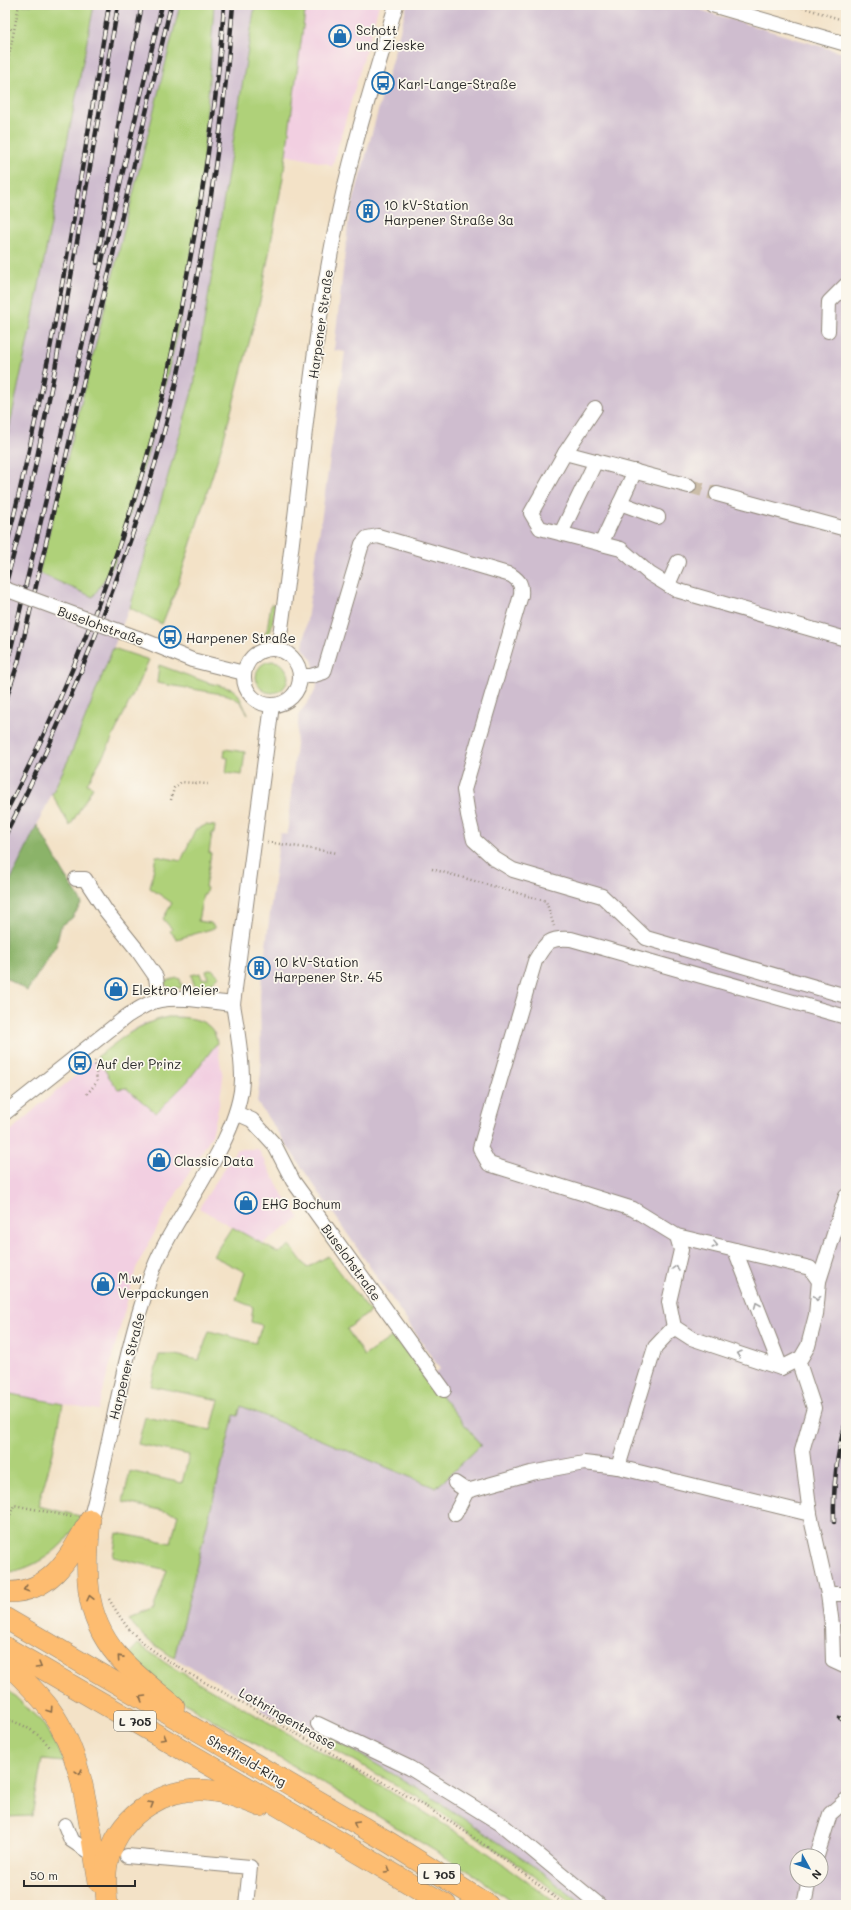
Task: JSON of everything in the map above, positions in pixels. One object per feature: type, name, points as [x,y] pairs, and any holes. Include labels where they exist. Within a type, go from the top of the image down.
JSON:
[{"type":"highway","points":[[5,1592],[21,1591],[33,1587],[56,1572],[65,1563],[90,1520]]},
{"type":"highway","name":"L 705","points":[[90,1520],[86,1564],[88,1589],[94,1612],[104,1635],[117,1655],[126,1664],[212,1740]]},
{"type":"highway","name":"Sheffield-Ring","points":[[5,1618],[390,1843],[488,1905]]},
{"type":"highway","name":"Sheffield-Ring","points":[[5,1647],[318,1828],[446,1905]]},
{"type":"highway","name":"L 705","points":[[5,1661],[49,1708],[72,1749],[84,1793],[94,1856],[105,1905]]},
{"type":"highway","name":"L 705","points":[[105,1905],[106,1870],[113,1845],[130,1820],[140,1811],[162,1797],[187,1790],[225,1793],[318,1828]]},
{"type":"street","name":"Harpener Straße","points":[[278,649],[321,310],[334,231],[349,168],[396,5]]},
{"type":"street","points":[[712,5],[846,44]]},
{"type":"street","points":[[828,331],[829,302],[846,285]]},
{"type":"street","points":[[595,408],[565,452],[530,513],[540,528],[621,549],[650,574],[676,590],[846,639]]},
{"type":"street","points":[[565,452],[689,486]]},
{"type":"street","points":[[561,533],[596,461]]},
{"type":"street","points":[[601,544],[635,472]]},
{"type":"street","points":[[717,494],[846,529]]},
{"type":"street","points":[[620,503],[658,517]]},
{"type":"street","points":[[300,676],[311,676],[324,672],[362,544],[367,538],[378,536],[512,575],[519,580],[522,587],[521,595],[464,790],[474,840],[495,859],[513,870],[602,896],[646,938],[846,996]]},
{"type":"street","points":[[668,585],[678,562]]},
{"type":"street","name":"Buselohstraße","points":[[5,589],[138,638],[192,660],[244,673]]},
{"type":"street","points":[[269,649],[278,649],[287,653],[294,659],[298,667],[300,676],[297,689],[289,699],[282,704],[264,704],[251,696],[246,688],[244,673],[247,664],[252,657],[269,649]]},
{"type":"street","points":[[236,1113],[242,1080],[233,1004],[272,705]]},
{"type":"street","points":[[76,879],[85,879],[106,911],[138,951],[156,977],[159,1000]]},
{"type":"street","points":[[819,1281],[810,1268],[677,1236],[633,1209],[489,1164],[480,1148],[535,961],[545,944],[557,938],[571,939],[846,1017]]},
{"type":"street","points":[[5,1113],[127,1016],[146,1005],[159,1000],[174,999],[233,1004]]},
{"type":"street","name":"Harpener Straße","points":[[90,1520],[129,1347],[153,1270],[177,1222],[208,1169],[236,1113]]},
{"type":"street","name":"Buselohstraße","points":[[236,1113],[252,1120],[274,1144],[293,1181],[444,1390]]},
{"type":"street","points":[[677,1236],[682,1250],[669,1302],[674,1327],[691,1338],[781,1368],[798,1360],[808,1346],[816,1314],[819,1281],[846,1196]]},
{"type":"street","points":[[735,1250],[781,1368]]},
{"type":"street","points":[[618,1467],[655,1347],[674,1327]]},
{"type":"street","points":[[798,1360],[814,1408],[802,1451],[810,1514],[828,1594],[832,1625],[833,1661],[846,1667]]},
{"type":"street","points":[[455,1514],[467,1491],[531,1473],[584,1463],[618,1467],[810,1514]]},
{"type":"street","points":[[455,1483],[467,1491]]},
{"type":"street","points":[[828,1594],[846,1594]]},
{"type":"street","points":[[318,1724],[410,1768],[501,1824],[599,1905]]},
{"type":"street","points":[[819,1848],[830,1814],[846,1800]]},
{"type":"street","points":[[65,1825],[71,1840],[94,1856]]},
{"type":"street","points":[[127,1856],[250,1867],[246,1905]]},
{"type":"street","points":[[804,1905],[807,1888]]},
{"type":"path","points":[[5,76],[19,5]]},
{"type":"path","points":[[795,5],[846,21]]},
{"type":"path","points":[[5,23],[14,32]]},
{"type":"path","points":[[171,800],[174,788],[181,782],[208,784]]},
{"type":"path","points":[[255,840],[338,853]]},
{"type":"path","points":[[432,869],[546,901],[557,938]]},
{"type":"path","points":[[86,1048],[96,1061],[97,1082],[87,1094]]},
{"type":"path","points":[[5,1530],[14,1505],[90,1520]]},
{"type":"path","name":"Lothringentrasse","points":[[108,1597],[118,1615],[130,1630],[153,1650],[179,1667],[415,1800],[485,1847],[565,1905]]},
{"type":"path","points":[[5,1719],[20,1723],[39,1735],[51,1749]]},
{"type":"shaded area","points":[[94,5],[255,5],[194,385],[134,596],[71,754],[5,892],[5,448],[33,316]]},
{"type":"shaded area","points":[[306,5],[379,5],[332,167],[329,164],[286,155]]},
{"type":"shaded area","points":[[407,5],[684,5],[846,54],[846,1905],[583,1905],[539,1870],[427,1794],[318,1730],[313,1735],[260,1710],[261,1706],[174,1658],[234,1414],[241,1406],[436,1488],[428,1379],[440,1369],[257,1102],[261,1073],[260,994],[280,833],[287,835],[299,714],[313,695],[317,686],[316,673],[312,660],[303,648],[345,352],[334,350],[349,217]]},
{"type":"shaded area","points":[[178,1016],[199,1020],[208,1025],[215,1033],[223,1078],[219,1105],[212,1135],[166,1211],[136,1268],[98,1410],[5,1393],[5,1136],[37,1107],[132,1030],[145,1023]]},
{"type":"shaded area","name":"EHG Bochum","points":[[237,1149],[258,1149],[283,1195],[300,1218],[262,1244],[199,1208]]},
{"type":"green space","points":[[5,5],[94,5],[33,316],[5,448]]},
{"type":"green space","points":[[180,5],[214,5],[201,200],[175,344],[146,459],[114,564],[93,597],[39,573]]},
{"type":"green space","points":[[255,5],[306,5],[283,177],[261,297],[223,442],[176,590],[162,624],[130,608],[194,385]]},
{"type":"green space","points":[[271,604],[275,605],[272,625],[264,642],[261,640],[267,630]]},
{"type":"green space","points":[[113,648],[149,660],[108,747],[87,784],[93,787],[70,826],[52,794],[71,754]]},
{"type":"green space","points":[[269,661],[275,661],[285,668],[288,677],[287,683],[281,690],[275,693],[269,693],[259,686],[256,680],[256,674],[263,664]]},
{"type":"green space","points":[[159,665],[206,682],[232,689],[238,694],[248,715],[241,702],[228,695],[157,683]]},
{"type":"green space","points":[[225,749],[245,752],[242,775],[226,773],[228,758],[224,757]]},
{"type":"green space","points":[[37,825],[82,903],[72,918],[61,926],[56,946],[27,991],[5,977],[5,892]]},
{"type":"green space","points":[[206,825],[215,826],[214,833],[212,833],[209,853],[211,853],[210,860],[208,861],[210,861],[205,887],[207,888],[205,895],[203,895],[198,921],[211,923],[215,928],[177,939],[170,931],[172,929],[163,919],[172,903],[150,888],[156,856],[181,861],[195,830]]},
{"type":"green space","points":[[212,969],[219,976],[212,983],[195,987],[191,975],[200,973],[202,979],[208,978],[206,971]]},
{"type":"green space","points":[[177,978],[180,979],[182,988],[169,988],[163,982]]},
{"type":"green space","points":[[168,1017],[192,1019],[206,1024],[211,1028],[217,1043],[187,1082],[156,1113],[126,1088],[118,1089],[97,1057],[130,1032],[148,1023]]},
{"type":"green space","points":[[232,1227],[279,1253],[290,1245],[307,1268],[328,1256],[370,1312],[347,1329],[364,1356],[393,1336],[481,1445],[436,1488],[241,1406],[238,1416],[234,1415],[174,1658],[145,1638],[129,1620],[153,1610],[167,1570],[113,1557],[117,1533],[171,1543],[178,1514],[123,1502],[130,1471],[182,1483],[189,1455],[138,1444],[145,1417],[211,1430],[219,1400],[151,1386],[159,1355],[175,1355],[199,1360],[209,1331],[256,1343],[262,1325],[251,1322],[253,1307],[236,1300],[245,1272],[213,1256]]},
{"type":"green space","points":[[5,1393],[63,1404],[53,1453],[38,1506],[80,1516],[68,1537],[50,1554],[28,1567],[5,1573]]},
{"type":"green space","points":[[138,1644],[170,1666],[408,1802],[477,1845],[559,1905],[515,1905],[478,1877],[343,1795],[196,1710],[161,1688],[127,1656]]},
{"type":"green space","points":[[5,1687],[43,1723],[65,1762],[42,1760],[32,1816],[5,1817]]},
{"type":"green space","points":[[318,1730],[427,1794],[539,1870],[583,1905],[574,1905],[525,1869],[419,1798],[312,1737]]},
{"type":"tunnel","points":[[689,486],[717,494]]},
{"type":"railway","points":[[5,551],[36,415],[63,279],[109,5]]},
{"type":"railway","points":[[5,587],[30,492],[55,369],[118,5]]},
{"type":"railway","points":[[97,263],[119,120],[142,5]]},
{"type":"railway","points":[[5,674],[162,5]]},
{"type":"railway","points":[[5,702],[18,663],[171,5]]},
{"type":"railway","points":[[5,814],[47,728],[84,640],[117,551],[146,460],[164,390],[200,204],[214,105],[224,5]]},
{"type":"railway","points":[[5,836],[49,746],[88,653],[124,559],[162,441],[184,348],[209,209],[223,107],[233,5]]},
{"type":"railway","points":[[834,1522],[836,1471],[846,1422]]},
{"type":"railway","points":[[840,1718],[846,1721]]},
{"type":"place","name":"Schott und Zieske","points":[[340,36]]},
{"type":"place","name":"Karl-Lange-Straße","points":[[383,83]]},
{"type":"place","name":"10 kV-Station Harpener Straße 3a","points":[[368,211]]},
{"type":"place","name":"Harpener Straße","points":[[170,637]]},
{"type":"place","name":"10 kV-Station Harpener Str. 45","points":[[259,968]]},
{"type":"place","name":"Elektro Meier","points":[[116,989]]},
{"type":"place","name":"Auf der Prinz","points":[[80,1063]]},
{"type":"place","name":"Classic Data","points":[[159,1160]]},
{"type":"place","name":"EHG Bochum","points":[[246,1203]]},
{"type":"place","name":"M.w. Verpackungen","points":[[103,1284]]}]
